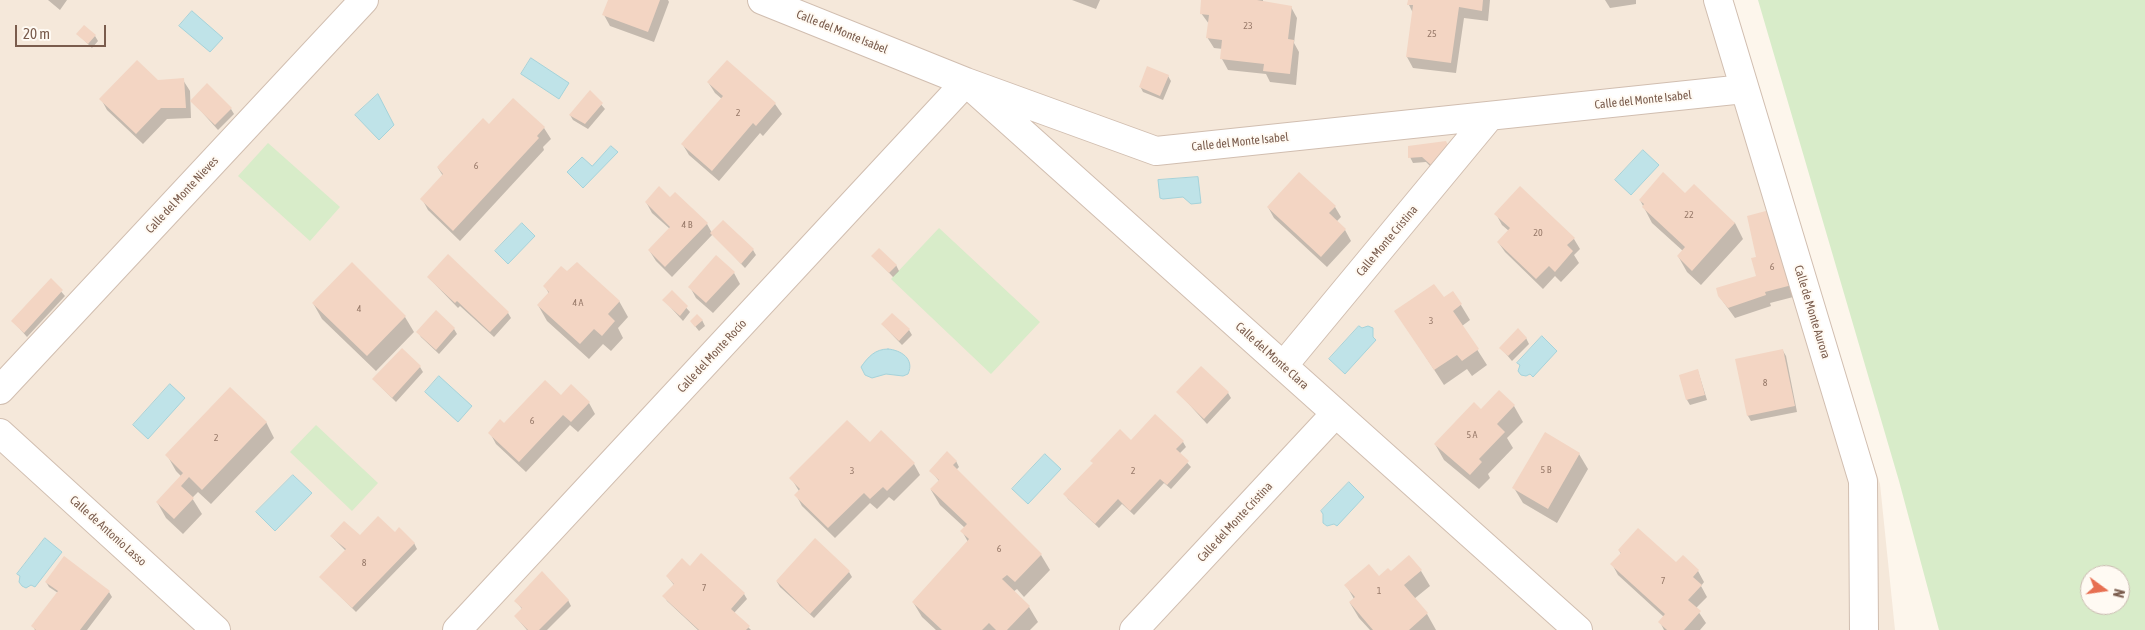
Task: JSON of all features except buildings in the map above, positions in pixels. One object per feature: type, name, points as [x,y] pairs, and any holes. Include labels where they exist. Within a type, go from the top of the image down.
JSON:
[{"type":"street","name":"Calle del Monte Nieves","points":[[0,390],[364,0]]},
{"type":"street","name":"Calle del Monte Isabel","points":[[762,0],[966,82],[1156,151],[1744,89]]},
{"type":"street","name":"Calle de Monte Aurora","points":[[1718,0],[1863,481],[1864,630]]},
{"type":"street","name":"Calle del Monte Clara","points":[[966,82],[1578,630]]},
{"type":"street","name":"Calle del Monte Rocío","points":[[457,630],[966,82]]},
{"type":"street","name":"Calle Monte Cristina","points":[[1283,366],[1490,116]]},
{"type":"street","name":"Calle del Monte Cristina","points":[[1134,630],[1335,414]]},
{"type":"street","name":"Calle de Antonio Lasso","points":[[0,433],[216,630]]},
{"type":"shaded area","points":[[0,0],[1721,0],[1880,484],[1895,630],[0,630]]},
{"type":"green space","points":[[1758,0],[2145,0],[2145,630],[1939,630],[1899,481]]},
{"type":"green space","points":[[268,143],[340,207],[310,241],[238,176]]},
{"type":"green space","points":[[939,228],[1040,322],[991,374],[891,279]]},
{"type":"green space","points":[[316,425],[378,483],[352,511],[290,452]]},
{"type":"water","points":[[192,11],[223,38],[210,52],[179,26]]},
{"type":"water","points":[[531,58],[569,83],[559,99],[521,74]]},
{"type":"water","points":[[378,94],[394,125],[379,140],[355,115]]},
{"type":"water","points":[[611,146],[618,152],[583,188],[567,172],[582,157],[592,166]]},
{"type":"water","points":[[1643,150],[1659,165],[1631,195],[1615,180]]},
{"type":"water","points":[[1198,177],[1201,203],[1191,204],[1183,197],[1160,198],[1158,180]]},
{"type":"water","points":[[522,223],[535,236],[508,264],[495,251]]},
{"type":"water","points":[[1359,326],[1362,328],[1368,326],[1373,328],[1373,337],[1376,340],[1345,374],[1329,359]]},
{"type":"water","points":[[1542,336],[1557,351],[1533,377],[1530,374],[1526,376],[1521,375],[1518,371],[1520,365],[1517,363]]},
{"type":"water","points":[[888,349],[898,351],[905,356],[910,364],[908,374],[903,376],[886,374],[872,378],[865,375],[861,367],[866,360],[876,352]]},
{"type":"water","points":[[439,376],[472,406],[458,422],[425,392]]},
{"type":"water","points":[[170,384],[185,398],[148,439],[133,425]]},
{"type":"water","points":[[1045,454],[1061,469],[1028,504],[1012,489]]},
{"type":"water","points":[[293,475],[312,493],[275,531],[256,512]]},
{"type":"water","points":[[1349,482],[1364,497],[1337,526],[1334,524],[1327,526],[1323,523],[1321,511]]},
{"type":"water","points":[[45,538],[62,552],[35,587],[31,585],[26,588],[19,582],[20,576],[17,574]]}]
